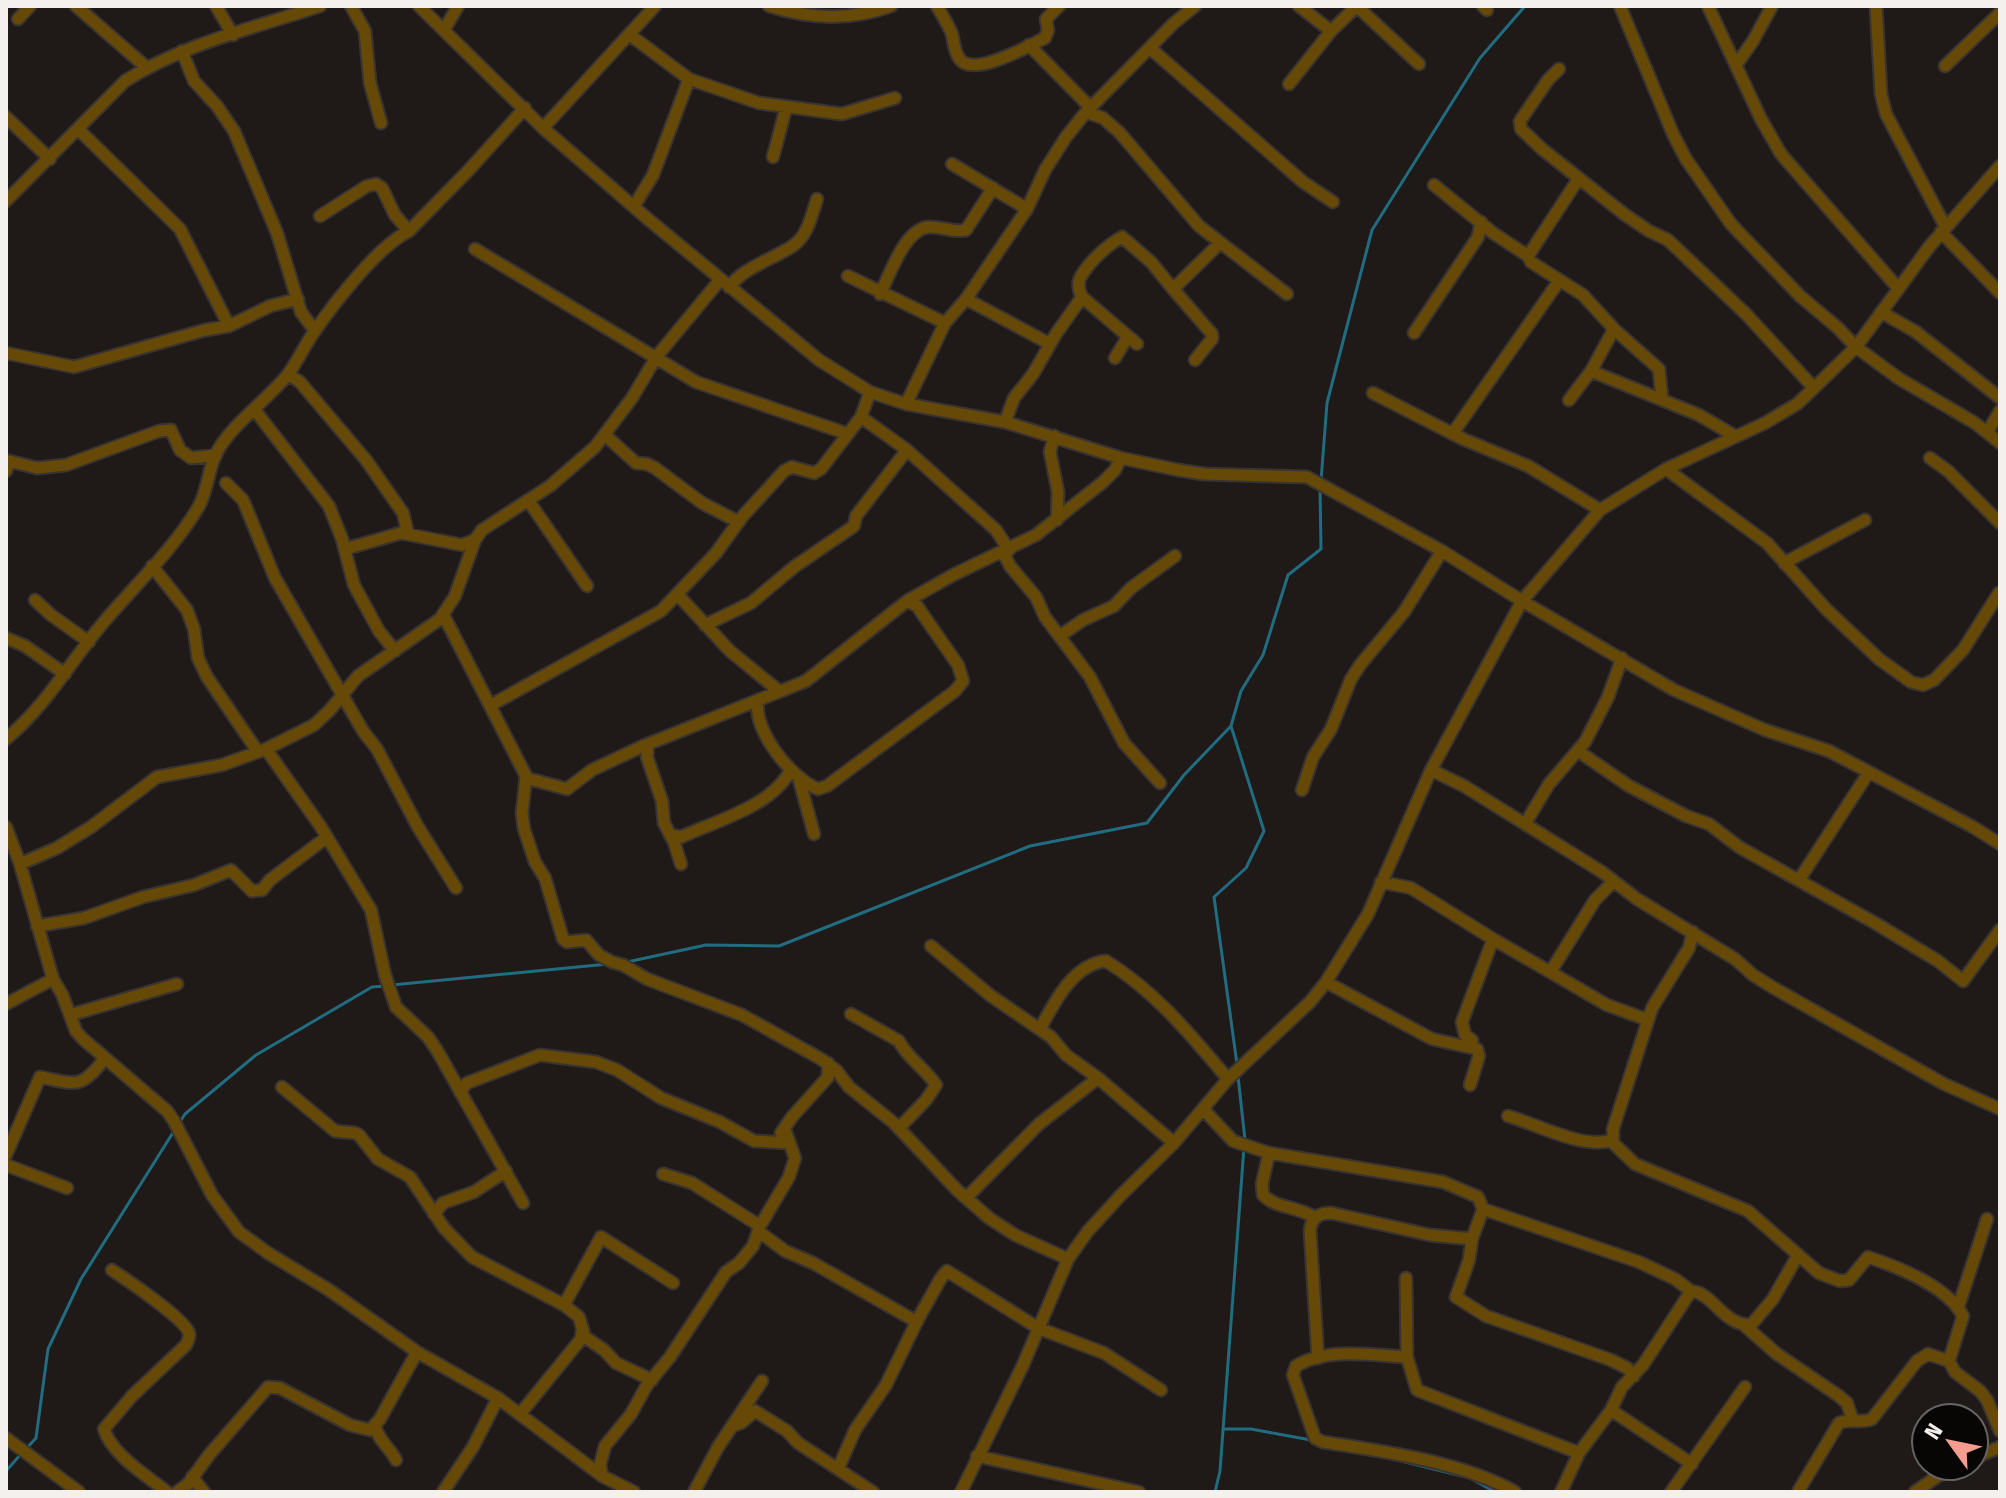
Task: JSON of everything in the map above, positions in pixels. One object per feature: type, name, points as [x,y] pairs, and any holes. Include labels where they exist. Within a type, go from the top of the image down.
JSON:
[{"type":"street","points":[[18,19],[30,6]]},
{"type":"street","points":[[76,6],[146,67]]},
{"type":"street","points":[[216,6],[233,35]]},
{"type":"street","points":[[6,201],[125,81],[146,67],[182,51],[320,6]]},
{"type":"street","points":[[351,6],[365,31],[370,83],[381,123]]},
{"type":"street","points":[[419,6],[543,128],[725,284],[819,360],[870,392],[906,404],[1005,422],[1121,458],[1204,474],[1307,477],[1442,551],[1674,690],[1765,730],[1829,751],[2000,844]]},
{"type":"street","points":[[444,30],[458,6]]},
{"type":"street","points":[[543,128],[655,6]]},
{"type":"street","points":[[769,6],[813,16],[864,16],[891,6]]},
{"type":"street","points":[[937,6],[952,33],[959,59],[974,66],[988,63],[1047,35],[1045,12],[1059,6]]},
{"type":"street","points":[[1299,6],[1331,31]]},
{"type":"street","points":[[1620,6],[1673,134],[1731,224],[1765,261],[1856,347],[1898,378],[1988,431],[2000,443]]},
{"type":"street","points":[[1708,6],[1761,119],[1781,154],[1898,288]]},
{"type":"street","points":[[1736,65],[1772,6]]},
{"type":"street","points":[[1876,6],[1881,94],[1886,114],[1943,230],[2000,293]]},
{"type":"street","points":[[1289,84],[1331,31],[1349,12],[1358,8],[1419,64]]},
{"type":"street","points":[[906,404],[945,323],[966,299],[1027,209],[1045,170],[1066,137],[1186,9]]},
{"type":"street","points":[[1945,66],[2000,13]]},
{"type":"street","points":[[630,35],[689,79],[745,99],[786,108],[842,114],[895,98]]},
{"type":"street","points":[[1029,45],[1120,133],[1199,226],[1287,294]]},
{"type":"street","points":[[1150,48],[1303,182],[1333,202]]},
{"type":"street","points":[[182,51],[194,81],[234,131],[272,221],[301,312],[315,331]]},
{"type":"street","points":[[1559,69],[1520,121],[1521,129],[1630,219],[1668,240],[1746,314],[1814,388]]},
{"type":"street","points":[[634,206],[653,175],[689,79]]},
{"type":"street","points":[[6,739],[39,708],[198,507],[210,480],[216,455],[288,374],[315,331],[364,270],[398,236],[409,231],[525,108]]},
{"type":"street","points":[[773,157],[786,108]]},
{"type":"street","points":[[6,117],[50,159]]},
{"type":"street","points":[[78,129],[180,229],[229,326]]},
{"type":"street","points":[[952,164],[1027,209]]},
{"type":"street","points":[[961,1492],[1023,1365],[1068,1259],[1088,1231],[1174,1143],[1228,1079],[1310,1002],[1326,982],[1368,914],[1431,770],[1522,601],[1600,510],[1666,469],[1797,404],[1856,347],[1943,230],[2000,166]]},
{"type":"street","points":[[1528,256],[1579,178]]},
{"type":"street","points":[[320,216],[367,186],[376,184],[382,188],[395,215],[409,231]]},
{"type":"street","points":[[1434,185],[1493,233],[1528,256],[1531,262],[1592,302],[1614,329],[1659,369],[1662,399]]},
{"type":"street","points":[[880,294],[906,241],[914,232],[925,227],[966,230],[993,188]]},
{"type":"street","points":[[20,864],[57,848],[91,827],[157,777],[209,769],[262,750],[323,718],[358,676],[443,614],[455,596],[475,540],[482,530],[550,486],[605,435],[656,359],[725,284],[794,245],[806,230],[817,199]]},
{"type":"street","points":[[1414,333],[1478,237],[1481,222]]},
{"type":"street","points":[[1115,358],[1132,341],[1082,297],[1078,288],[1080,278],[1106,248],[1122,237],[1151,262],[1212,334],[1212,339],[1195,360]]},
{"type":"street","points":[[1173,289],[1220,243]]},
{"type":"street","points":[[475,249],[696,382],[848,434]]},
{"type":"street","points":[[848,276],[945,323]]},
{"type":"street","points":[[1453,433],[1559,281]]},
{"type":"street","points":[[1005,422],[1014,398],[1082,297]]},
{"type":"street","points":[[6,353],[74,367],[229,326],[270,306],[298,299]]},
{"type":"street","points":[[966,299],[1050,344]]},
{"type":"street","points":[[1881,312],[1916,332],[2000,398]]},
{"type":"street","points":[[1569,400],[1591,371],[1614,329]]},
{"type":"street","points":[[1591,371],[1699,415],[1735,436]]},
{"type":"street","points":[[288,374],[300,382],[366,460],[403,513],[408,534]]},
{"type":"street","points":[[491,705],[661,611],[716,553],[739,522],[788,468],[818,472],[861,417],[870,392]]},
{"type":"street","points":[[1373,393],[1528,466],[1600,510]]},
{"type":"street","points":[[254,409],[329,506],[354,585],[379,631],[395,651]]},
{"type":"street","points":[[1988,431],[2000,411]]},
{"type":"street","points":[[861,417],[907,450],[996,530],[1010,566],[1036,597],[1045,617],[1090,677],[1124,743],[1160,783]]},
{"type":"street","points":[[6,471],[9,461],[37,468],[66,465],[159,431],[171,430],[180,450],[191,458],[216,455]]},
{"type":"street","points":[[605,435],[636,463],[655,468],[702,503],[739,522]]},
{"type":"street","points":[[1054,436],[1050,452],[1058,492],[1057,520]]},
{"type":"street","points":[[705,625],[751,603],[794,567],[854,526],[856,516],[907,450]]},
{"type":"street","points":[[526,778],[567,789],[592,770],[648,744],[758,701],[773,690],[816,674],[953,575],[1036,535],[1103,482],[1121,458]]},
{"type":"street","points":[[1930,458],[1963,485],[2000,523]]},
{"type":"street","points":[[1666,469],[1767,543],[1810,593],[1879,659],[1906,680],[1923,685],[1934,680],[1963,650],[1999,593]]},
{"type":"street","points":[[226,483],[243,500],[275,578],[456,888]]},
{"type":"street","points":[[528,500],[587,586]]},
{"type":"street","points":[[1784,563],[1865,520]]},
{"type":"street","points":[[345,549],[386,536],[408,534],[462,545],[475,540]]},
{"type":"street","points":[[1302,790],[1313,757],[1331,729],[1351,679],[1404,612],[1442,551]]},
{"type":"street","points":[[1061,635],[1083,620],[1114,606],[1131,588],[1175,556]]},
{"type":"street","points":[[152,566],[187,610],[194,629],[198,658],[207,677],[327,837],[371,910],[385,975],[396,1007],[428,1037],[523,1203]]},
{"type":"street","points":[[678,595],[773,690]]},
{"type":"street","points":[[35,600],[89,642]]},
{"type":"street","points":[[794,775],[818,789],[827,786],[960,686],[963,681],[958,665],[914,601]]},
{"type":"street","points":[[443,614],[526,778],[522,813],[524,829],[535,862],[545,878],[563,939],[567,942],[586,940],[599,955],[612,962],[647,979],[742,1015],[828,1063],[835,1077],[883,1112],[966,1198],[999,1225],[1068,1259]]},
{"type":"street","points":[[6,638],[25,646],[65,674]]},
{"type":"street","points":[[1525,824],[1549,784],[1578,751],[1608,697],[1622,658]]},
{"type":"street","points":[[758,701],[758,721],[794,775],[814,834]]},
{"type":"street","points":[[648,744],[647,757],[655,774],[664,823],[681,864]]},
{"type":"street","points":[[1578,751],[1629,786],[1686,816],[1709,824],[1739,847],[1875,923],[1938,961],[1963,981],[2000,930]]},
{"type":"street","points":[[1431,770],[1464,786],[1525,824],[1637,899],[1735,959],[1772,987],[1944,1084],[2000,1109]]},
{"type":"street","points":[[1799,880],[1869,772]]},
{"type":"street","points":[[670,835],[681,837],[767,798],[794,775]]},
{"type":"street","points":[[6,827],[20,864],[53,979],[76,1031],[167,1111],[212,1195],[239,1232],[417,1352],[498,1398],[602,1476],[634,1492]]},
{"type":"street","points":[[37,926],[84,918],[143,897],[194,885],[231,870],[252,891],[262,890],[270,880],[327,837]]},
{"type":"street","points":[[1381,882],[1411,888],[1607,1005],[1648,1020]]},
{"type":"street","points":[[1551,971],[1595,900],[1613,882]]},
{"type":"street","points":[[1693,932],[1689,948],[1652,1008],[1613,1129],[1613,1140],[1619,1150],[1635,1164],[1748,1211],[1819,1273],[1840,1281],[1849,1280],[1868,1257],[1911,1274],[1958,1308],[1963,1316],[1962,1325],[1950,1366],[1985,1396],[2000,1431]]},
{"type":"street","points":[[1470,1047],[1472,1040],[1465,1035],[1462,1022],[1493,939]]},
{"type":"street","points":[[931,946],[991,996],[1051,1037],[1066,1055],[1174,1143]]},
{"type":"street","points":[[1040,1029],[1069,982],[1098,961],[1106,961],[1161,1002],[1228,1079]]},
{"type":"street","points":[[6,1004],[53,979]]},
{"type":"street","points":[[1326,982],[1432,1039],[1477,1049],[1479,1056],[1470,1085]]},
{"type":"street","points":[[70,1015],[177,984]]},
{"type":"street","points":[[851,1014],[899,1041],[936,1085],[899,1128]]},
{"type":"street","points":[[460,1092],[467,1083],[540,1055],[596,1062],[617,1070],[661,1098],[720,1122],[754,1141],[789,1143]]},
{"type":"street","points":[[6,1155],[40,1077],[75,1084],[91,1077],[105,1058]]},
{"type":"street","points":[[771,1141],[835,1077]]},
{"type":"street","points":[[966,1198],[1039,1124],[1098,1078]]},
{"type":"street","points":[[282,1087],[335,1131],[359,1135],[378,1159],[410,1177],[444,1228],[472,1257],[564,1305],[579,1317],[584,1336],[626,1370],[652,1380]]},
{"type":"street","points":[[1203,1109],[1236,1142],[1269,1153],[1443,1182],[1478,1197],[1483,1209],[1472,1239],[1469,1260],[1456,1292],[1461,1303],[1486,1316],[1611,1360],[1627,1368],[1634,1376]]},
{"type":"street","points":[[1508,1116],[1587,1143],[1602,1144],[1613,1140]]},
{"type":"street","points":[[602,1476],[600,1465],[605,1446],[631,1414],[726,1272],[743,1259],[753,1246],[759,1228],[793,1166],[795,1158],[785,1130]]},
{"type":"street","points":[[1269,1153],[1262,1184],[1263,1195],[1271,1203],[1304,1211],[1315,1218]]},
{"type":"street","points":[[6,1165],[67,1188]]},
{"type":"street","points":[[434,1214],[443,1203],[474,1192],[506,1171]]},
{"type":"street","points":[[663,1174],[692,1183],[759,1228],[785,1251],[813,1263],[917,1322]]},
{"type":"street","points":[[1483,1209],[1639,1262],[1703,1295],[1734,1323],[1744,1325],[1755,1323],[1798,1255]]},
{"type":"street","points":[[1318,1358],[1310,1230],[1315,1218],[1322,1213],[1331,1213],[1430,1235],[1472,1239]]},
{"type":"street","points":[[1958,1308],[1987,1219]]},
{"type":"street","points":[[564,1305],[601,1237],[673,1283]]},
{"type":"street","points":[[112,1270],[188,1329],[186,1345],[132,1396],[104,1429],[115,1448],[167,1492]]},
{"type":"street","points":[[838,1469],[855,1430],[886,1385],[947,1271],[1038,1328],[1104,1353],[1161,1390]]},
{"type":"street","points":[[1406,1278],[1407,1357],[1417,1390],[1459,1409],[1579,1453]]},
{"type":"street","points":[[1561,1492],[1579,1453],[1691,1291]]},
{"type":"street","points":[[1744,1325],[1777,1354],[1847,1403],[1853,1421]]},
{"type":"street","points":[[520,1414],[584,1336]]},
{"type":"street","points":[[177,1492],[268,1387],[280,1388],[350,1425],[370,1430],[417,1352]]},
{"type":"street","points":[[1407,1357],[1353,1354],[1298,1364],[1293,1372],[1315,1438],[1466,1472],[1491,1479],[1515,1492]]},
{"type":"street","points":[[1799,1490],[1835,1428],[1843,1421],[1872,1419],[1893,1389],[1924,1356],[1928,1354],[1949,1361]]},
{"type":"street","points":[[694,1492],[762,1381]]},
{"type":"street","points":[[1671,1492],[1745,1387]]},
{"type":"street","points":[[443,1492],[473,1447],[498,1398]]},
{"type":"street","points":[[1611,1410],[1692,1464]]},
{"type":"street","points":[[732,1426],[741,1423],[755,1411],[873,1492]]},
{"type":"street","points":[[375,1426],[377,1434],[391,1449],[396,1460]]},
{"type":"street","points":[[6,1438],[79,1492]]},
{"type":"street","points":[[977,1456],[1139,1492]]},
{"type":"street","points":[[192,1477],[204,1492]]},
{"type":"waterway","points":[[1321,481],[1327,403],[1372,230],[1480,58],[1525,6]]},
{"type":"waterway","points":[[627,962],[706,945],[779,946],[1030,846],[1147,823],[1184,775],[1231,726],[1241,691],[1263,655],[1288,575],[1321,549],[1320,488]]},
{"type":"waterway","points":[[1231,726],[1264,831],[1246,868],[1214,897],[1237,1064]]},
{"type":"waterway","points":[[392,985],[608,964]]},
{"type":"waterway","points":[[180,1122],[185,1114],[256,1055],[372,987],[385,986]]},
{"type":"waterway","points":[[1238,1076],[1245,1140]]},
{"type":"waterway","points":[[26,1449],[36,1438],[48,1349],[81,1279],[174,1131]]},
{"type":"waterway","points":[[1215,1492],[1220,1471],[1244,1147]]},
{"type":"waterway","points":[[1223,1429],[1251,1429],[1311,1440]]},
{"type":"waterway","points":[[6,1471],[21,1454]]},
{"type":"waterway","points":[[1385,1457],[1470,1478],[1495,1492]]}]
